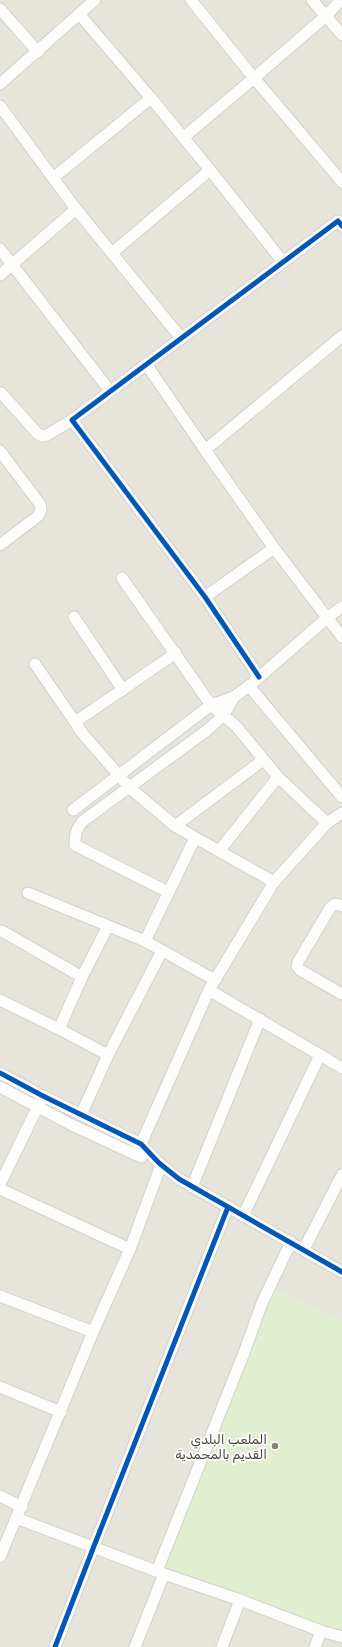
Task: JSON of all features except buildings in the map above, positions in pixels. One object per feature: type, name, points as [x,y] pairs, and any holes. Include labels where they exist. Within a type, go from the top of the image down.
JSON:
[{"type":"street","points":[[0,84],[80,15],[95,0]]},
{"type":"street","points":[[191,0],[254,78],[342,182]]},
{"type":"street","points":[[312,0],[342,35]]},
{"type":"street","points":[[184,137],[326,16],[341,0]]},
{"type":"street","points":[[0,9],[38,52]]},
{"type":"street","points":[[80,15],[184,137],[283,262]]},
{"type":"street","points":[[53,178],[151,98]]},
{"type":"street","points":[[0,106],[76,209],[182,338]]},
{"type":"street","points":[[112,253],[210,170]]},
{"type":"street","points":[[0,274],[76,209]]},
{"type":"street","points":[[0,393],[38,434],[42,436],[47,435],[72,420],[110,390],[283,262],[341,221]]},
{"type":"street","points":[[0,249],[110,390]]},
{"type":"street","points":[[205,450],[342,336]]},
{"type":"street","points":[[146,364],[274,548],[342,638]]},
{"type":"street","points":[[72,420],[205,597],[259,677]]},
{"type":"street","points":[[0,450],[40,504],[41,510],[38,516],[0,545]]},
{"type":"street","points":[[205,597],[274,548]]},
{"type":"street","points":[[122,578],[211,705],[236,726],[278,777],[327,823]]},
{"type":"street","points":[[168,892],[75,844],[75,836],[78,827],[206,731],[223,716],[234,698],[342,606]]},
{"type":"street","points":[[74,617],[123,690]]},
{"type":"street","points":[[75,722],[176,653]]},
{"type":"street","points":[[35,664],[82,733],[130,788],[175,826],[274,882]]},
{"type":"street","points":[[249,686],[342,797]]},
{"type":"street","points":[[73,810],[211,705],[234,698]]},
{"type":"street","points":[[175,826],[263,760]]},
{"type":"street","points":[[219,851],[278,777]]},
{"type":"street","points":[[135,1154],[141,1144],[209,990],[274,882],[327,823],[342,813]]},
{"type":"street","points":[[145,941],[195,838]]},
{"type":"street","points":[[28,893],[145,941],[215,980]]},
{"type":"street","points":[[342,906],[335,904],[330,908],[297,966],[300,970],[342,994]]},
{"type":"street","points":[[59,1029],[82,977],[108,926]]},
{"type":"street","points":[[2,932],[82,977]]},
{"type":"street","points":[[81,1115],[108,1055],[162,951]]},
{"type":"street","points":[[209,990],[342,1068]]},
{"type":"street","points":[[0,1000],[108,1055]]},
{"type":"street","points":[[192,1187],[260,1019]]},
{"type":"street","points":[[243,1216],[320,1055]]},
{"type":"street","points":[[0,1073],[43,1096],[141,1144],[160,1164],[192,1187],[304,1249],[342,1272]]},
{"type":"street","points":[[0,1087],[37,1107],[135,1154],[160,1164]]},
{"type":"street","points":[[0,1184],[43,1096]]},
{"type":"street","points":[[0,1557],[22,1507],[93,1332],[130,1249],[160,1164]]},
{"type":"street","points":[[304,1249],[342,1175]]},
{"type":"street","points":[[0,1189],[130,1249]]},
{"type":"street","points":[[55,1647],[228,1207]]},
{"type":"street","points":[[135,1647],[161,1572],[262,1303],[291,1242]]},
{"type":"street","points":[[0,1296],[93,1332]]},
{"type":"street","points":[[0,1387],[61,1412]]},
{"type":"street","points":[[0,1496],[22,1507]]},
{"type":"street","points":[[16,1518],[321,1631],[342,1637]]},
{"type":"street","points":[[222,1647],[240,1600]]},
{"type":"street","points":[[315,1647],[321,1631]]},
{"type":"shaded area","points":[[0,0],[342,0],[342,1647],[0,1647]]},
{"type":"green space","name":"الملعب البلدي القديم بالمحمدية","points":[[271,1288],[342,1320],[342,1632],[159,1572]]},
{"type":"cycle path","points":[[259,677],[205,597],[72,420],[338,221],[342,226]]},
{"type":"cycle path","points":[[0,1073],[43,1096],[141,1144],[159,1163],[179,1179],[342,1272]]},
{"type":"cycle path","points":[[55,1647],[228,1207]]},
{"type":"place","name":"الملعب البلدي القديم بالمحمدية","points":[[275,1446]]}]
